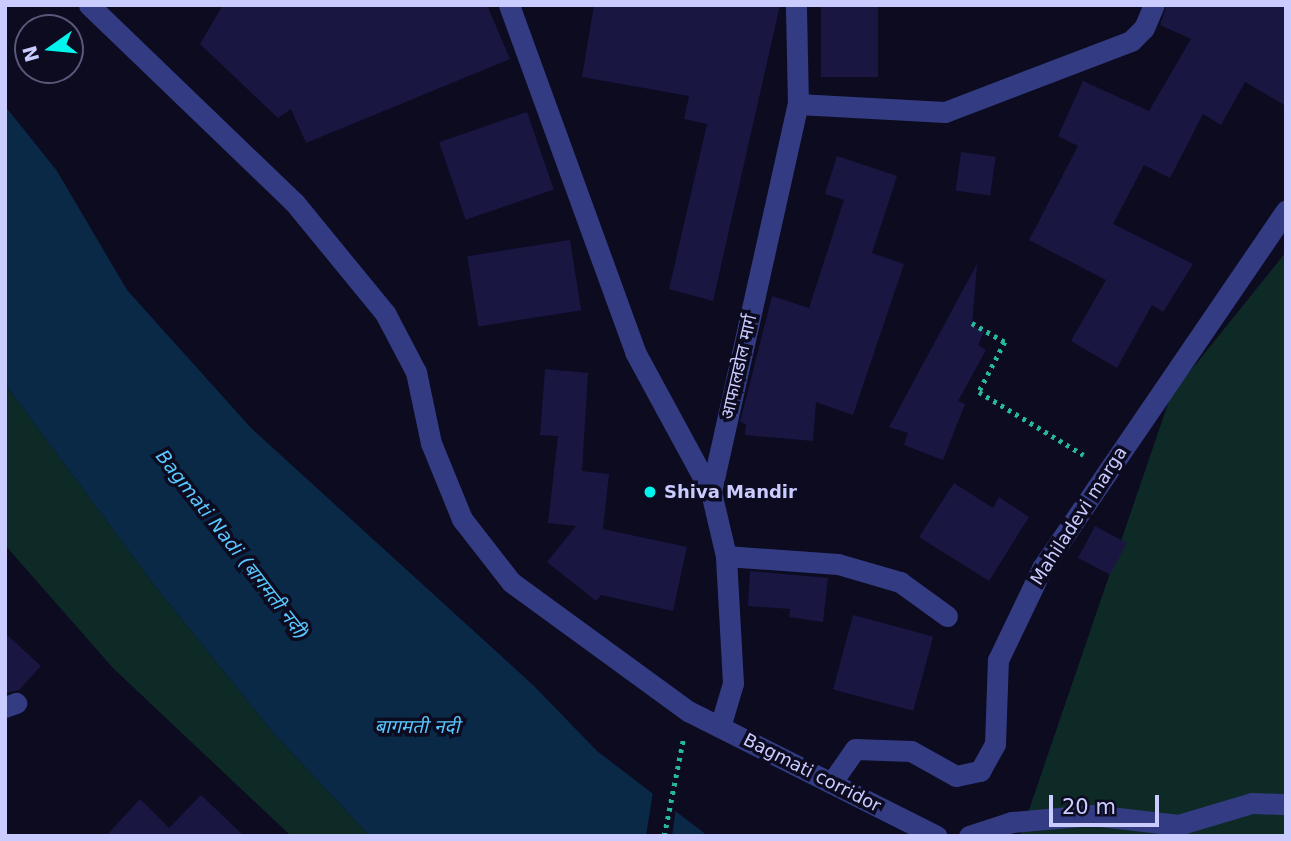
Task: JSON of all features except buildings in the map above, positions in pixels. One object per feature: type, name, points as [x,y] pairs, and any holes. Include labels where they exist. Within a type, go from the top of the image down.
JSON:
[{"type":"street","name":"Bagmati corridor","points":[[89,5],[294,202],[385,313],[415,372],[431,443],[462,519],[511,582],[688,711],[936,836]]},
{"type":"street","points":[[509,5],[635,352],[711,492]]},
{"type":"street","name":"आफालडोल मार्ग","points":[[720,727],[733,683],[726,556],[711,492],[798,104],[796,5]]},
{"type":"street","points":[[798,104],[945,112],[1027,78],[1106,54],[1138,35],[1154,5]]},
{"type":"street","name":"Mahiladevi marga","points":[[832,782],[855,749],[911,751],[956,776],[980,771],[995,744],[998,660],[1042,568],[1286,210]]},
{"type":"street","points":[[726,556],[838,564],[900,582],[947,616]]},
{"type":"street","points":[[969,836],[1012,821],[1178,825],[1252,803],[1286,804]]},
{"type":"path","points":[[972,324],[1005,342],[979,392],[1108,470]]},
{"type":"path","points":[[664,836],[688,711]]},
{"type":"green space","points":[[1286,252],[1286,836],[1020,836],[1171,395]]},
{"type":"green space","points":[[5,384],[155,586],[275,735],[370,836],[291,836],[113,668],[5,545]]},
{"type":"water","name":"बागमती नदी","points":[[5,106],[57,171],[127,290],[251,428],[534,686],[597,751],[708,836],[370,836],[275,735],[155,586],[5,384]]},
{"type":"pier","points":[[653,792],[676,808],[672,836],[646,836]]},
{"type":"place","name":"Shiva Mandir","points":[[650,492]]},
{"type":"water label","name":"Bagmati Nadi (बागमती नदी)","points":[[232,545]]}]
